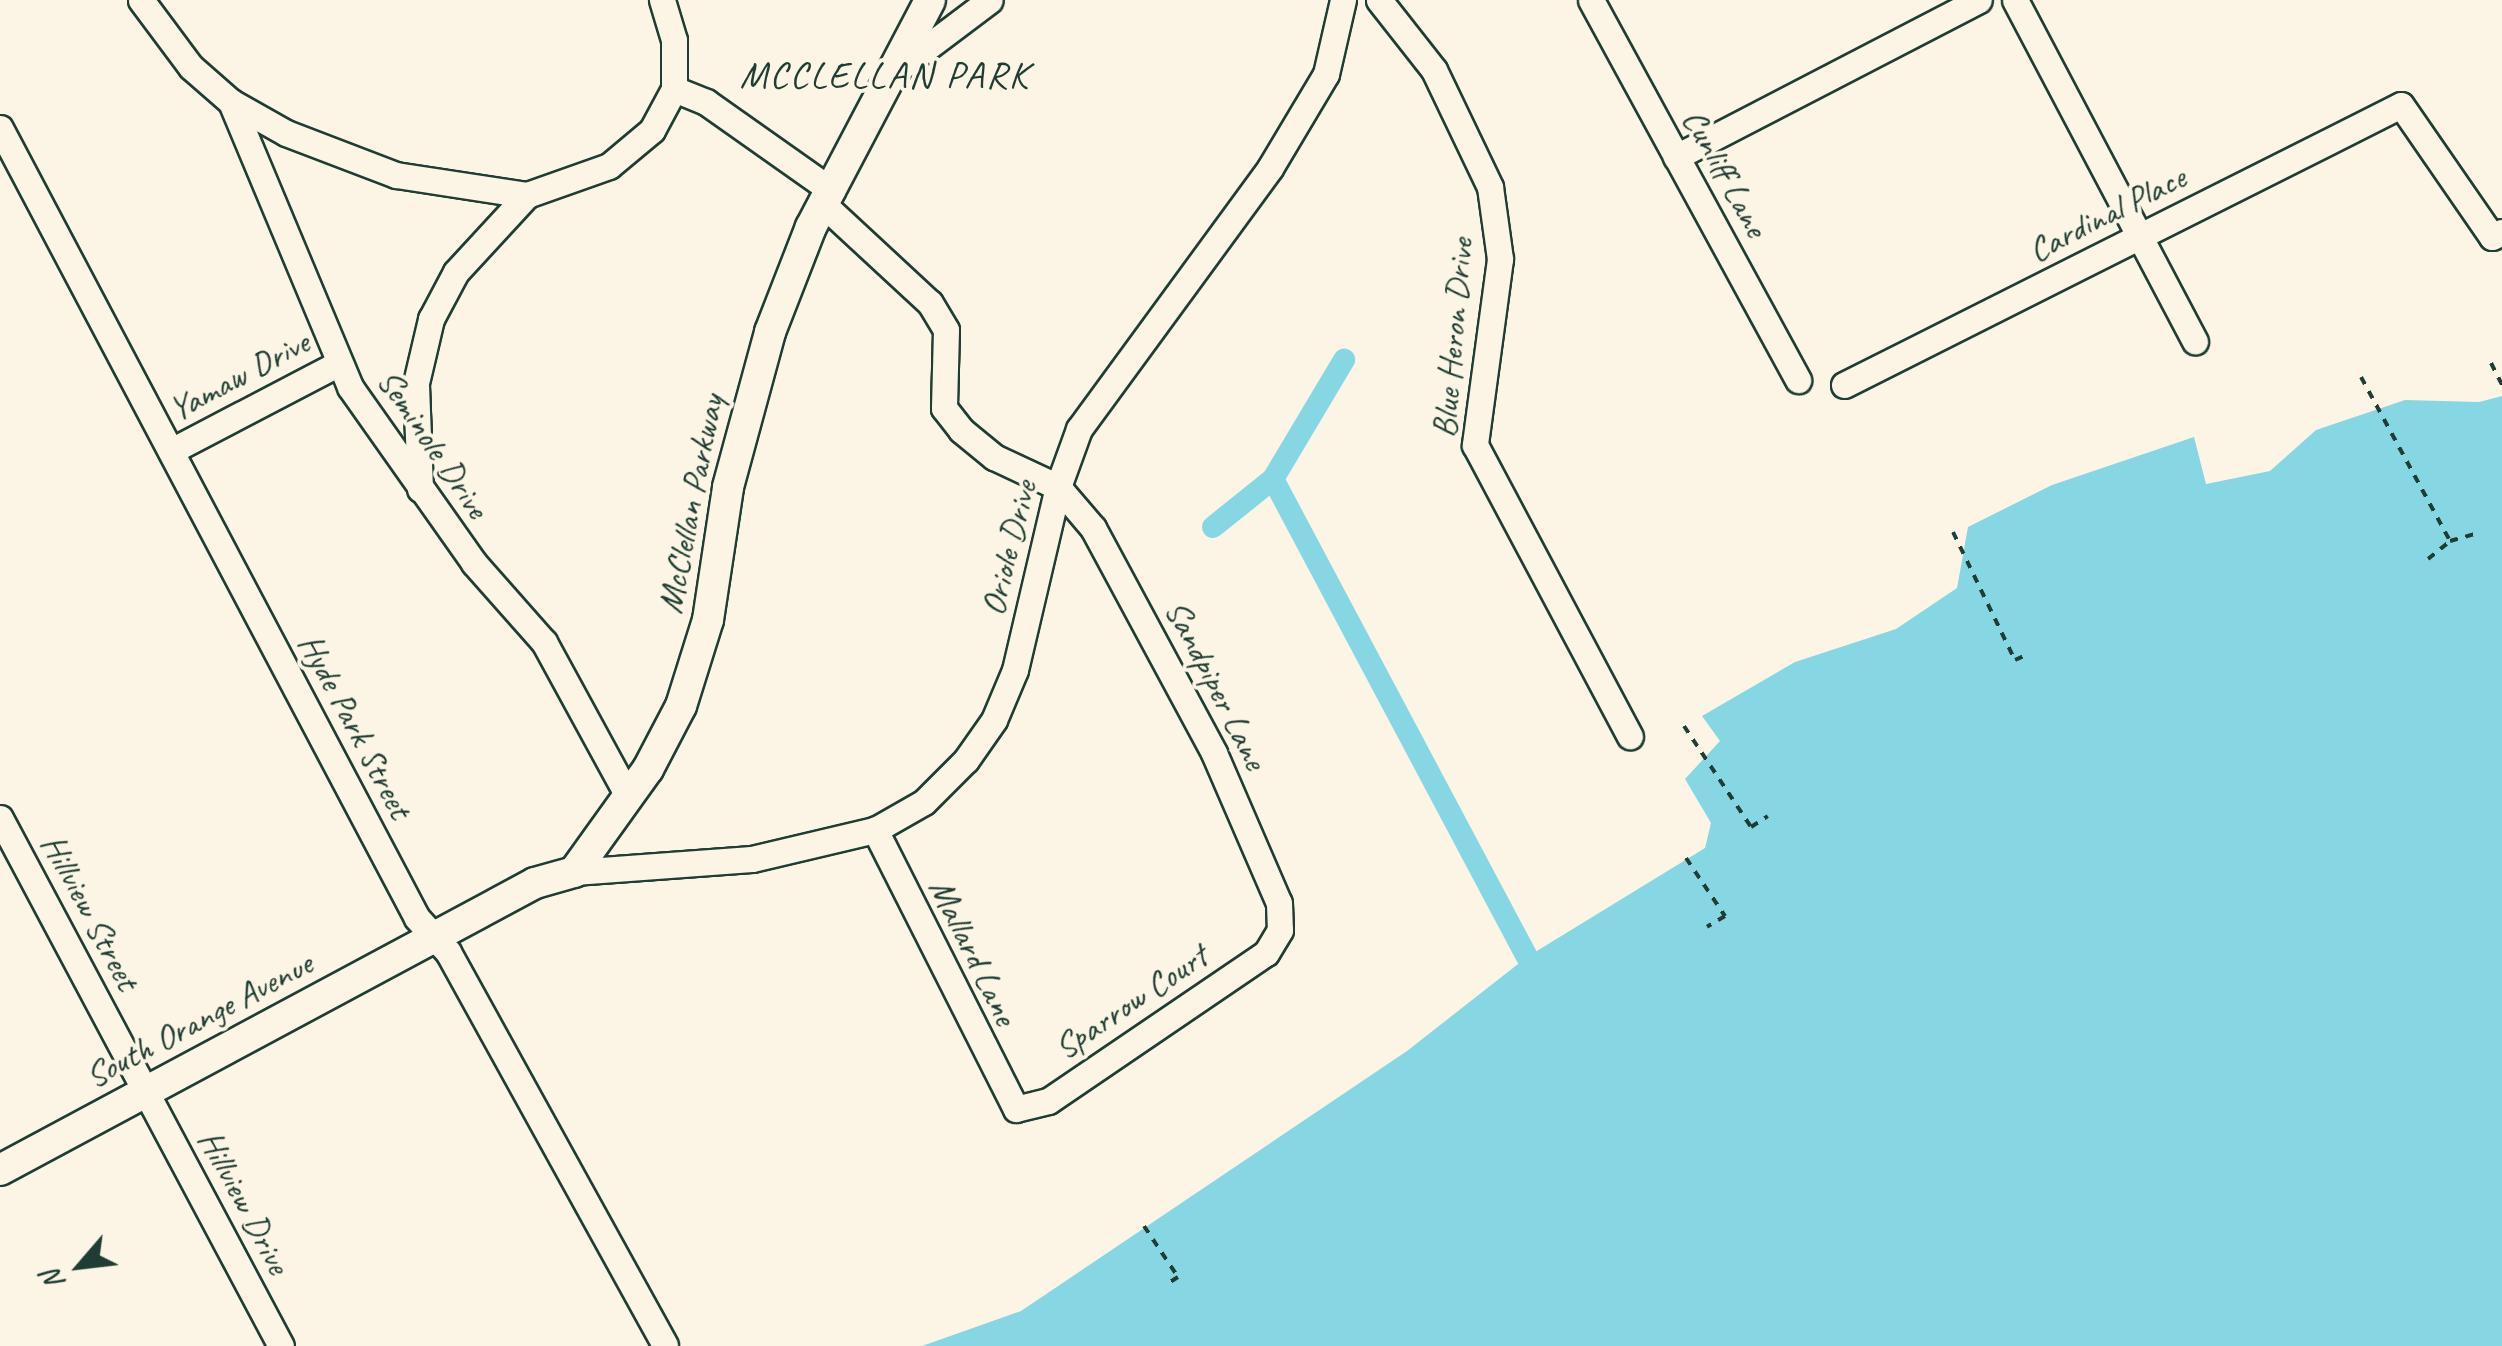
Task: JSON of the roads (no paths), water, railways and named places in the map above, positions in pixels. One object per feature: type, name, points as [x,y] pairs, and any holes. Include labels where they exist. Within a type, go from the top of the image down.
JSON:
[{"type":"street","points":[[141,0],[190,68],[230,102],[360,164],[527,195]]},
{"type":"street","points":[[420,490],[416,383],[431,319],[456,272],[527,195],[623,157],[652,130],[674,89],[674,40],[662,0]]},
{"type":"street","name":"McClellan Parkway","points":[[574,872],[668,734],[693,675],[752,390],[790,276],[930,0]]},
{"type":"street","points":[[892,74],[990,0]]},
{"type":"street","name":"Oriole Drive","points":[[574,872],[752,859],[875,830],[935,793],[994,720],[1015,670],[1058,487],[1086,417],[1214,254],[1316,93],[1332,56],[1343,0]]},
{"type":"street","name":"Blue Heron Drive","points":[[1379,0],[1434,70],[1490,187],[1500,259],[1475,446],[1630,736]]},
{"type":"street","name":"Cunliff Lane","points":[[1590,0],[1798,380]]},
{"type":"street","points":[[1676,157],[1979,0]]},
{"type":"street","points":[[2015,0],[2195,341]]},
{"type":"street","points":[[674,89],[706,102],[828,198],[930,303],[946,330],[944,408],[961,430],[1018,471],[1058,487]]},
{"type":"street","name":"Seminole Drive","points":[[230,102],[339,363],[420,490],[544,642],[628,796]]},
{"type":"street","name":"Cardinal Place","points":[[1844,386],[2401,105],[2497,234]]},
{"type":"street","name":"Hyde Park Street","points":[[0,128],[416,918],[434,937],[665,1345]]},
{"type":"street","name":"Yamaw Drive","points":[[171,451],[339,363]]},
{"type":"street","name":"Sandpiper Lane","points":[[1058,487],[1093,528],[1214,753],[1279,902],[1280,930]]},
{"type":"street","name":"Hillview Street","points":[[0,818],[146,1092]]},
{"type":"street","name":"Mallard Lane","points":[[875,830],[1010,1104]]},
{"type":"street","points":[[434,937],[535,883],[574,872]]},
{"type":"street","name":"Sparrow Court","points":[[1010,1104],[1030,1110],[1048,1100],[1266,953],[1280,930]]},
{"type":"street","name":"South Orange Avenue","points":[[0,1170],[434,937]]},
{"type":"street","name":"Hillview Drive","points":[[146,1092],[281,1346]]},
{"type":"water","points":[[2502,396],[2502,1346],[922,1346],[1021,1311],[1407,1051],[1527,957],[1705,848],[1711,823],[1685,779],[1720,741],[1702,716],[1795,662],[1896,629],[1957,588],[1968,527],[2052,485],[2194,437],[2206,484],[2270,471],[2316,430],[2405,400],[2479,402]]},
{"type":"waterway","points":[[1213,527],[1273,479],[1344,360]]},
{"type":"waterway","points":[[1273,479],[1527,957]]},
{"type":"district","name":"MCCLELLAN PARK","points":[[885,75]]}]
